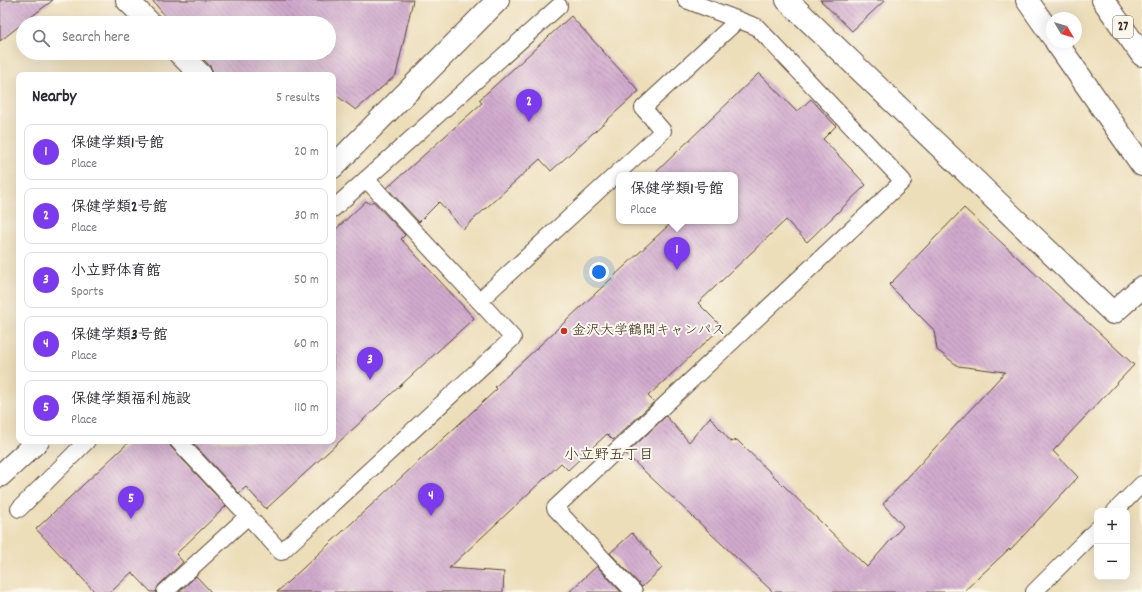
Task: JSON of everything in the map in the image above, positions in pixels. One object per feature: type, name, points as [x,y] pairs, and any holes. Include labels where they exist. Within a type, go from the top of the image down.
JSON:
[{"type":"street","points":[[127,0],[143,16]]},
{"type":"street","points":[[336,164],[498,0]]},
{"type":"street","points":[[787,0],[1113,313],[1142,287]]},
{"type":"street","points":[[1027,0],[1046,27]]},
{"type":"street","name":"27","points":[[1103,0],[1142,55]]},
{"type":"street","points":[[1060,48],[1142,165]]},
{"type":"street","points":[[187,60],[198,72]]},
{"type":"street","points":[[0,476],[35,444]]},
{"type":"lane","points":[[634,592],[555,508],[903,181],[758,27],[686,0]]},
{"type":"lane","points":[[336,206],[559,6]]},
{"type":"lane","points":[[619,172],[663,131],[643,108],[738,20]]},
{"type":"lane","points":[[479,301],[616,174]]},
{"type":"lane","points":[[181,444],[281,552],[513,338],[366,179]]},
{"type":"lane","points":[[19,509],[84,444]]},
{"type":"lane","points":[[1118,508],[1142,484]]},
{"type":"lane","points":[[165,592],[248,516]]},
{"type":"lane","points":[[1034,592],[1094,532]]},
{"type":"building","points":[[0,0],[53,0],[32,16],[16,16],[16,29],[0,41]]},
{"type":"building","points":[[152,0],[413,0],[396,75],[356,110],[336,95],[336,72],[213,72],[204,60],[336,60],[336,16],[165,16]]},
{"type":"building","points":[[820,0],[885,0],[852,31]]},
{"type":"building","points":[[571,16],[639,91],[551,171],[540,159],[463,229],[439,202],[419,222],[387,188],[482,103],[479,100]]},
{"type":"building","points":[[759,73],[797,112],[811,99],[836,126],[823,139],[866,185],[807,242],[786,220],[698,303],[722,327],[648,396],[654,402],[613,440],[607,434],[568,470],[561,463],[449,568],[504,572],[503,592],[277,592],[497,389],[495,387],[670,224],[738,224],[738,172],[656,172]]},
{"type":"building","points":[[366,201],[370,204],[373,201],[405,235],[401,239],[474,318],[266,509],[246,487],[239,493],[194,444],[336,444],[336,229]]},
{"type":"building","points":[[964,208],[1134,365],[1053,451],[1078,477],[1010,550],[1009,549],[963,592],[773,592],[626,454],[666,416],[689,442],[710,417],[731,442],[737,440],[867,567],[903,526],[883,504],[1005,372],[958,366],[937,350],[934,330],[889,285]]},
{"type":"building","points":[[127,444],[170,444],[171,447],[226,506],[176,554],[183,562],[159,585],[156,592],[151,592],[132,572],[111,592],[95,592],[36,529]]},
{"type":"building","points":[[632,533],[651,553],[650,554],[662,568],[642,587],[610,553]]},
{"type":"building","points":[[597,566],[621,592],[569,592]]},
{"type":"building","points":[[196,576],[211,592],[179,592]]},
{"type":"place","name":"保健学類2号館","points":[[529,122]]},
{"type":"place","name":"保健学類1号館","points":[[677,270]]},
{"type":"place","name":"金沢大学鶴間キャンパス","points":[[564,331]]},
{"type":"place","name":"小立野体育館","points":[[370,380]]},
{"type":"place","name":"保健学類3号館","points":[[431,516]]},
{"type":"place","name":"保健学類福利施設","points":[[131,519]]},
{"type":"district","name":"小立野五丁目","points":[[609,456]]}]
